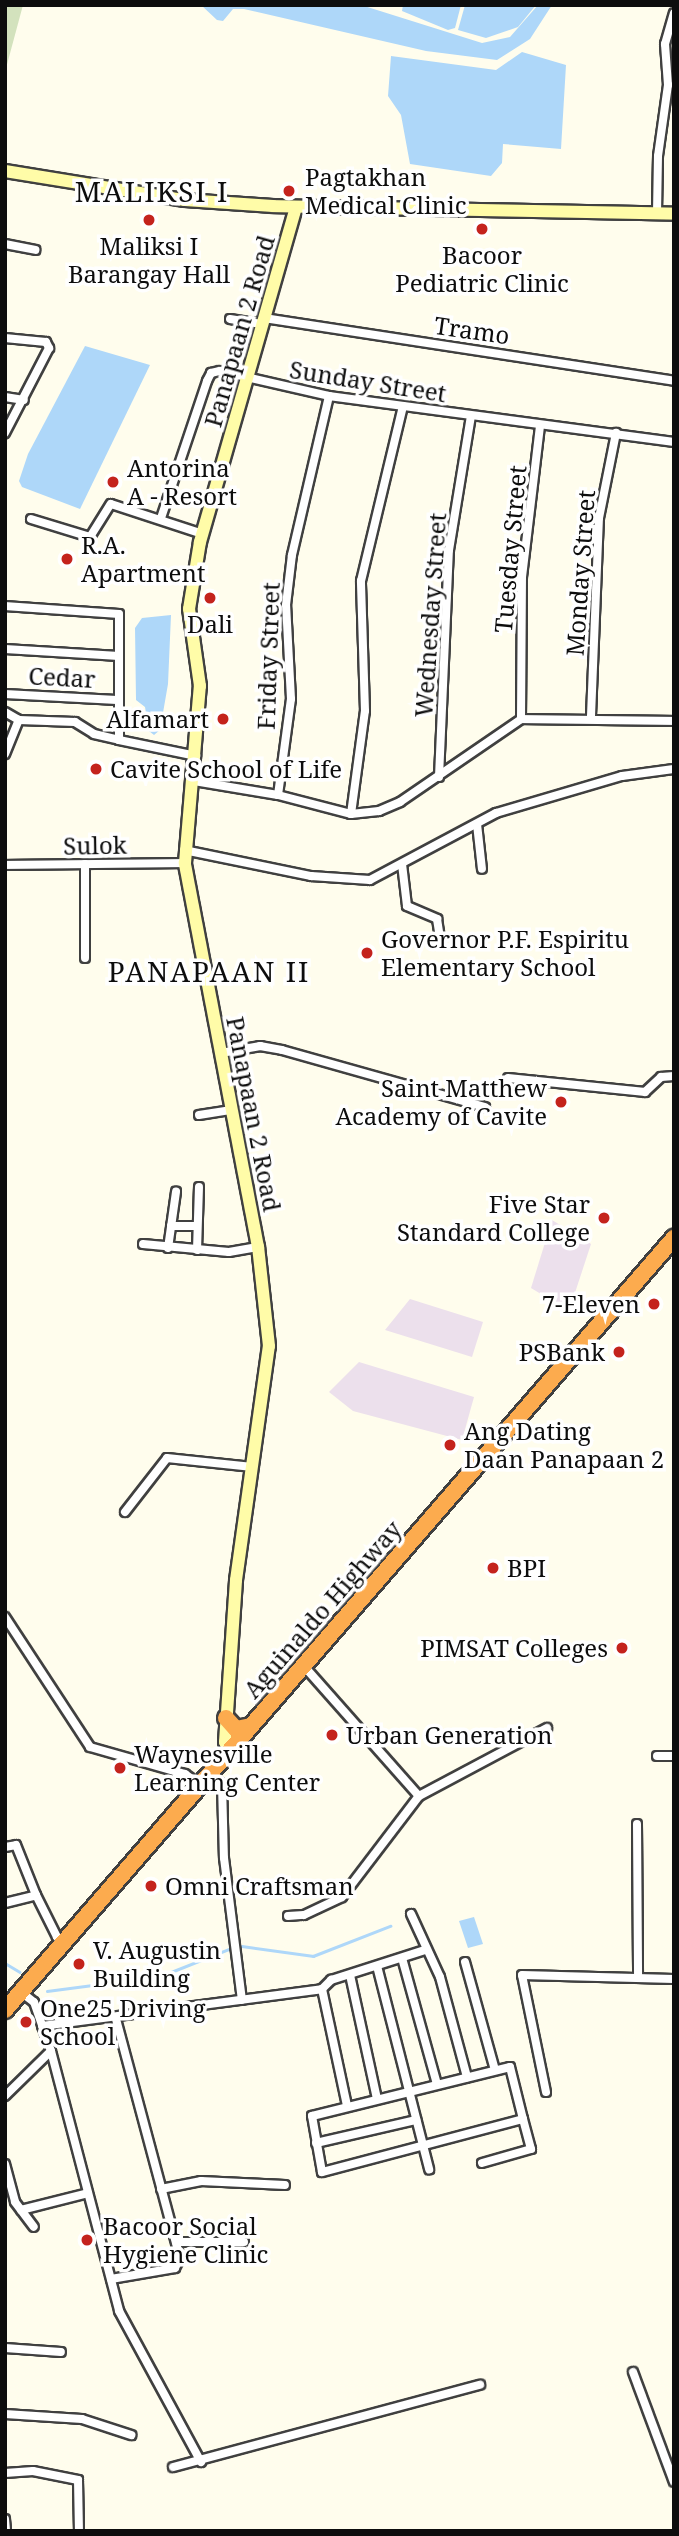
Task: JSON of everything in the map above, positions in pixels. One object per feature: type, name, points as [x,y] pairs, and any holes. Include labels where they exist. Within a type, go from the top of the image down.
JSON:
[{"type":"highway","name":"Aguinaldo Highway","points":[[5,2010],[674,1238]]},
{"type":"highway","points":[[226,1718],[236,1729],[251,1726]]},
{"type":"street","points":[[657,213],[658,156],[668,85],[665,44],[674,13]]},
{"type":"street","points":[[5,171],[185,200],[296,207],[674,214]]},
{"type":"street","name":"Panapaan 2 Road","points":[[231,1749],[225,1742],[236,1580],[268,1346],[258,1247],[184,857],[194,781],[200,686],[189,609],[203,534],[296,207]]},
{"type":"street","points":[[5,244],[35,250]]},
{"type":"street","name":"Tramo","points":[[230,319],[263,321],[674,381]]},
{"type":"street","points":[[5,338],[49,344],[24,400],[5,433]]},
{"type":"street","name":"Sunday Street","points":[[161,518],[211,373],[329,396],[674,442]]},
{"type":"street","name":"Friday Street","points":[[278,795],[290,699],[286,605],[292,555],[329,396]]},
{"type":"street","points":[[5,397],[24,400]]},
{"type":"street","points":[[351,814],[365,711],[361,581],[403,406]]},
{"type":"street","name":"Wednesday Street","points":[[439,777],[449,550],[471,416]]},
{"type":"street","name":"Tuesday Street","points":[[521,719],[522,577],[540,425]]},
{"type":"street","name":"Monday Street","points":[[591,716],[599,519],[616,433]]},
{"type":"street","points":[[31,519],[90,537],[111,503],[203,534]]},
{"type":"street","points":[[5,606],[114,611],[120,618],[117,699],[119,740]]},
{"type":"street","points":[[5,649],[119,656]]},
{"type":"street","name":"Cedar","points":[[5,694],[117,699]]},
{"type":"street","points":[[5,712],[19,720],[75,722],[94,734],[196,756]]},
{"type":"street","points":[[194,781],[278,795],[351,814],[379,811],[400,802],[439,777],[521,719],[591,716],[674,720]]},
{"type":"street","points":[[5,754],[19,720]]},
{"type":"street","name":"Sulok","points":[[5,865],[85,864],[184,857],[323,877],[370,880],[496,813],[622,776],[674,769]]},
{"type":"street","points":[[477,824],[482,869]]},
{"type":"street","points":[[85,864],[85,958]]},
{"type":"street","points":[[402,864],[407,906],[437,919],[440,938]]},
{"type":"street","points":[[221,1053],[260,1046],[282,1050],[485,1107]]},
{"type":"street","points":[[508,1078],[645,1092],[661,1077],[674,1076]]},
{"type":"street","points":[[199,1115],[232,1110]]},
{"type":"street","points":[[197,1250],[200,1186]]},
{"type":"street","points":[[168,1248],[176,1192]]},
{"type":"street","points":[[171,1226],[197,1226]]},
{"type":"street","points":[[143,1244],[229,1252],[258,1247]]},
{"type":"street","points":[[125,1512],[167,1458],[253,1467]]},
{"type":"street","points":[[5,1617],[90,1747],[222,1784],[224,1858],[242,2000]]},
{"type":"street","points":[[303,1665],[419,1796]]},
{"type":"street","points":[[288,1916],[304,1915],[342,1897],[419,1796],[547,1728]]},
{"type":"street","points":[[657,1756],[674,1756]]},
{"type":"street","points":[[637,1824],[638,1979]]},
{"type":"street","points":[[5,1847],[16,1845],[57,1937],[65,1943]]},
{"type":"street","points":[[5,1903],[36,1895]]},
{"type":"street","points":[[411,1914],[425,1950],[440,1978],[467,2077]]},
{"type":"street","points":[[43,2026],[117,2019],[322,1989],[350,1975],[425,1950]]},
{"type":"street","points":[[402,1958],[437,2084]]},
{"type":"street","points":[[465,1962],[495,2070]]},
{"type":"street","points":[[377,1966],[429,2169]]},
{"type":"street","points":[[350,1975],[377,2099]]},
{"type":"street","points":[[546,2092],[522,1975],[674,1979]]},
{"type":"street","points":[[322,1989],[347,2106]]},
{"type":"street","points":[[21,1992],[34,2002],[51,2050],[119,2311],[201,2462]]},
{"type":"street","points":[[111,2279],[175,2268],[180,2258],[117,2019]]},
{"type":"street","points":[[5,2096],[51,2050]]},
{"type":"street","points":[[482,2162],[531,2148],[510,2067],[311,2116],[322,2172],[424,2149],[523,2119]]},
{"type":"street","points":[[316,2143],[416,2120]]},
{"type":"street","points":[[5,2164],[20,2210],[34,2227]]},
{"type":"street","points":[[161,2189],[201,2181],[285,2185]]},
{"type":"street","points":[[20,2210],[88,2193]]},
{"type":"street","points":[[176,2242],[244,2242]]},
{"type":"street","points":[[5,2348],[61,2352]]},
{"type":"street","points":[[633,2372],[674,2482]]},
{"type":"street","points":[[173,2467],[201,2462],[480,2385]]},
{"type":"street","points":[[5,2414],[61,2416],[131,2435]]},
{"type":"street","points":[[5,2473],[33,2472],[78,2480],[79,2531]]},
{"type":"street","points":[[5,2519],[6,2531]]},
{"type":"shaded area","points":[[552,1220],[591,1244],[569,1311],[531,1288]]},
{"type":"shaded area","points":[[410,1299],[483,1322],[472,1357],[385,1330]]},
{"type":"shaded area","points":[[359,1362],[474,1397],[462,1440],[353,1411],[329,1392]]},
{"type":"green space","points":[[5,5],[23,5],[5,72]]},
{"type":"water","points":[[201,5],[361,5],[482,43],[510,37],[538,5],[552,5],[530,39],[497,60],[426,51],[244,9],[233,9],[223,21],[217,20]]},
{"type":"water","points":[[403,5],[461,5],[455,28],[448,30],[402,11]]},
{"type":"water","points":[[465,5],[536,5],[518,27],[486,38],[458,30]]},
{"type":"water","points":[[522,52],[566,65],[561,149],[503,144],[502,163],[491,176],[410,164],[401,115],[388,96],[391,56],[496,70]]},
{"type":"water","points":[[85,346],[150,365],[80,509],[22,487],[19,481],[28,454]]},
{"type":"water","points":[[171,615],[168,684],[160,730],[154,735],[149,731],[145,707],[136,700],[135,628],[142,618]]},
{"type":"water","points":[[474,1917],[483,1944],[468,1948],[459,1921]]},
{"type":"waterway","points":[[242,1946],[313,1956],[390,1926]]},
{"type":"waterway","points":[[47,1991],[161,1976],[234,1947]]},
{"type":"waterway","points":[[5,1963],[20,1972]]},
{"type":"place","name":"Pagtakhan Medical Clinic","points":[[289,191]]},
{"type":"place","name":"Maliksi I Barangay Hall","points":[[149,220]]},
{"type":"place","name":"Bacoor Pediatric Clinic","points":[[482,229]]},
{"type":"place","name":"Antorina A - Resort","points":[[113,482]]},
{"type":"place","name":"R.A. Apartment","points":[[67,559]]},
{"type":"place","name":"Dali","points":[[210,598]]},
{"type":"place","name":"Alfamart","points":[[223,719]]},
{"type":"place","name":"Cavite School of Life","points":[[96,769]]},
{"type":"place","name":"Governor P.F. Espiritu Elementary School","points":[[367,953]]},
{"type":"place","name":"Saint Matthew Academy of Cavite","points":[[561,1102]]},
{"type":"place","name":"Five Star Standard College","points":[[604,1218]]},
{"type":"place","name":"7-Eleven","points":[[654,1304]]},
{"type":"place","name":"PSBank","points":[[619,1352]]},
{"type":"place","name":"Ang Dating Daan Panapaan 2","points":[[450,1445]]},
{"type":"place","name":"BPI","points":[[493,1568]]},
{"type":"place","name":"PIMSAT Colleges","points":[[622,1648]]},
{"type":"place","name":"Urban Generation","points":[[332,1735]]},
{"type":"place","name":"Waynesville Learning Center","points":[[120,1768]]},
{"type":"place","name":"Omni Craftsman","points":[[151,1886]]},
{"type":"place","name":"V. Augustin Building","points":[[79,1964]]},
{"type":"place","name":"One25 Driving School","points":[[26,2022]]},
{"type":"place","name":"Bacoor Social Hygiene Clinic","points":[[87,2240]]},
{"type":"district","name":"MALIKSI I","points":[[152,191]]},
{"type":"district","name":"PANAPAAN II","points":[[209,971]]}]
